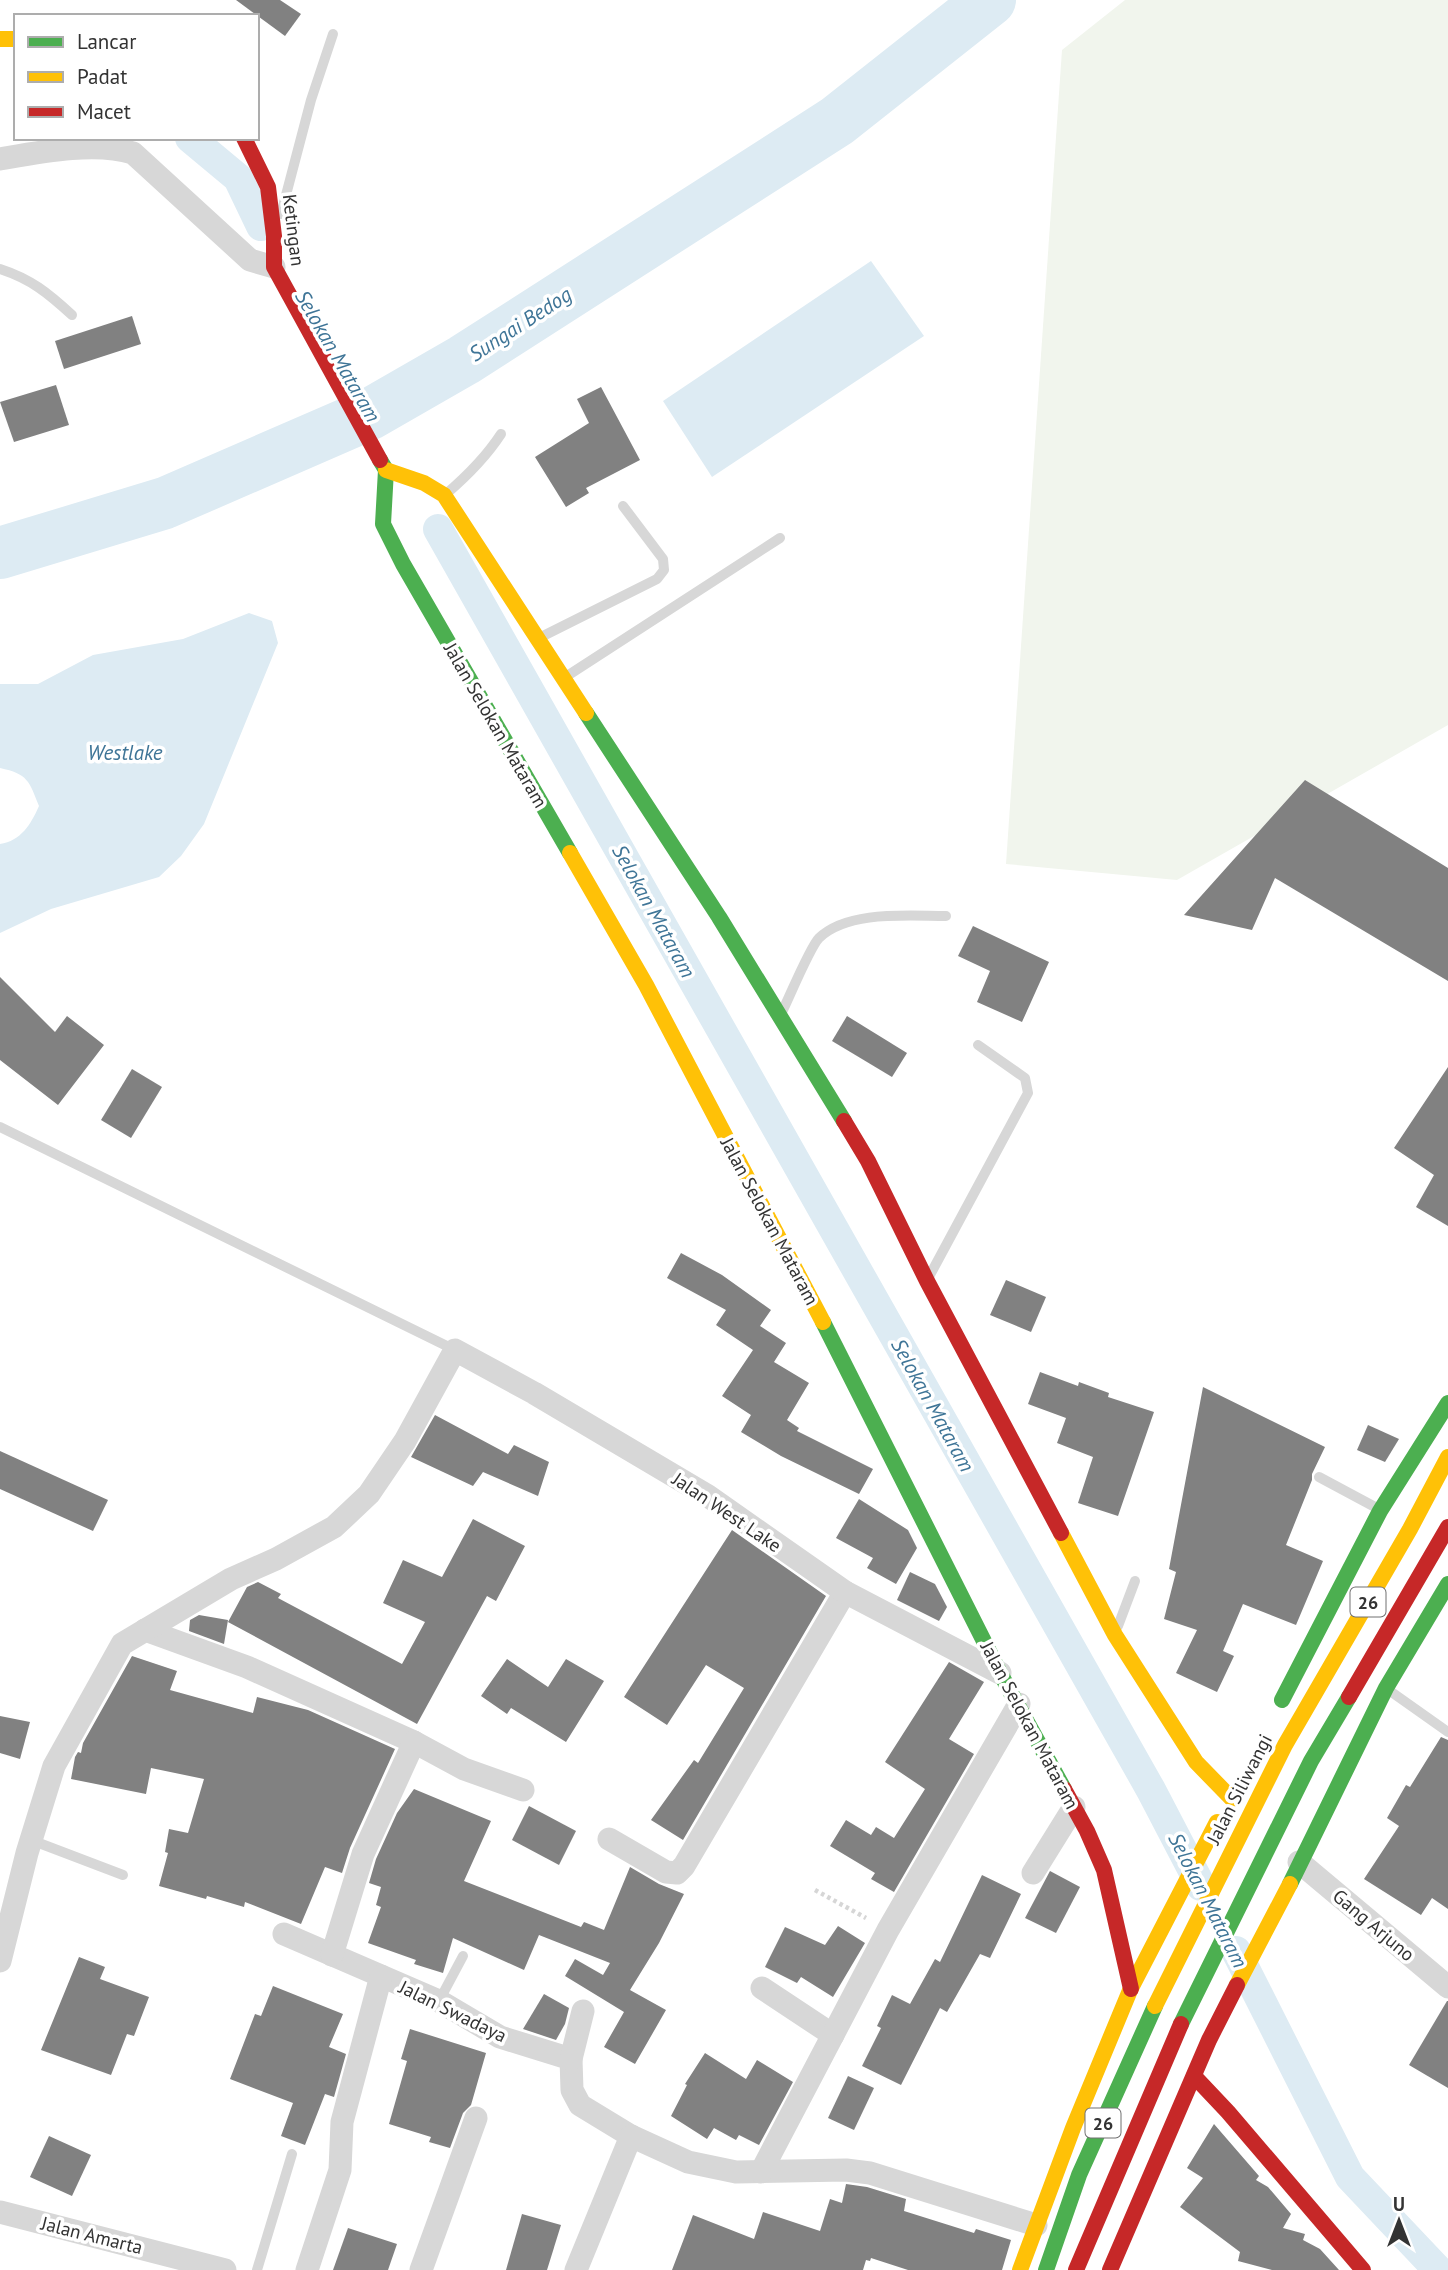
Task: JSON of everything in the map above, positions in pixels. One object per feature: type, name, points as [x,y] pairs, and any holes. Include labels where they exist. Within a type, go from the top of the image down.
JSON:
[{"type":"main road","name":"Ketingan","points":[[245,140],[268,187],[274,236],[274,267],[386,470]]},
{"type":"main road","points":[[386,470],[424,483],[444,495],[719,917],[868,1161],[927,1281],[1115,1635],[1196,1762],[1235,1793],[1160,1929],[1131,1989],[1020,2270]]},
{"type":"main road","name":"Jalan Selokan Mataram","points":[[386,470],[383,524],[402,564],[646,985],[857,1387],[1000,1673],[1074,1807],[1104,1870],[1131,1989]]},
{"type":"main road","points":[[1275,1715],[1395,1520],[1448,1403]]},
{"type":"main road","name":"Jalan Siliwangi","points":[[1046,2270],[1079,2175],[1167,1980],[1395,1520],[1448,1457]]},
{"type":"main road","name":"26","points":[[1076,2270],[1189,2006],[1311,1761],[1437,1555],[1448,1527]]},
{"type":"main road","points":[[1110,2270],[1209,2040],[1290,1884],[1386,1688],[1448,1584]]},
{"type":"main road","points":[[1194,2076],[1363,2270]]},
{"type":"street","points":[[0,159],[40,152],[100,148],[121,149],[133,153],[250,260],[274,267]]},
{"type":"street","points":[[0,1961],[31,1840],[54,1766],[122,1644],[230,1580],[276,1559],[334,1527],[369,1494],[405,1441],[455,1350]]},
{"type":"street","name":"Jalan West Lake","points":[[455,1350],[534,1393],[708,1496],[845,1592],[1000,1673]]},
{"type":"street","points":[[609,1839],[666,1872],[677,1873],[684,1867],[845,1592]]},
{"type":"street","points":[[145,1630],[247,1667],[414,1742],[464,1769],[523,1790]]},
{"type":"street","points":[[761,2172],[888,1930],[1019,1704]]},
{"type":"street","points":[[332,1955],[363,1854],[414,1742]]},
{"type":"street","points":[[1033,1873],[1074,1807]]},
{"type":"street","name":"Gang Arjuno","points":[[1299,1862],[1448,1987]]},
{"type":"street","name":"Jalan Swadaya","points":[[284,1934],[439,2001],[500,2036],[571,2059]]},
{"type":"street","points":[[307,2270],[340,2170],[342,2122],[381,1976]]},
{"type":"street","points":[[762,1988],[833,2035]]},
{"type":"street","points":[[583,2011],[571,2059],[572,2090],[580,2105],[631,2136],[688,2162],[736,2172],[846,2170],[870,2173],[1036,2225]]},
{"type":"street","points":[[421,2270],[476,2118]]},
{"type":"street","points":[[576,2270],[631,2136]]},
{"type":"street","name":"Jalan Amarta","points":[[0,2212],[225,2270]]},
{"type":"lane","points":[[274,236],[292,180],[311,100],[333,34]]},
{"type":"lane","points":[[0,269],[18,275],[43,289],[72,315]]},
{"type":"lane","points":[[444,495],[462,481],[501,434]]},
{"type":"lane","points":[[539,638],[657,579],[664,570],[663,559],[623,506]]},
{"type":"lane","points":[[565,678],[780,538]]},
{"type":"lane","points":[[779,1019],[817,939],[841,925],[879,916],[946,916]]},
{"type":"lane","points":[[927,1281],[1028,1093],[1025,1079],[978,1045]]},
{"type":"lane","points":[[0,1127],[455,1350]]},
{"type":"lane","points":[[1319,1477],[1395,1520]]},
{"type":"lane","points":[[1115,1635],[1135,1581]]},
{"type":"lane","points":[[1386,1688],[1448,1732]]},
{"type":"lane","points":[[31,1840],[123,1875]]},
{"type":"lane","points":[[439,2001],[463,1956]]},
{"type":"lane","points":[[257,2270],[292,2154]]},
{"type":"path","points":[[815,1890],[888,1930]]},
{"type":"shaded area","points":[[1125,0],[1448,0],[1448,725],[1177,880],[1006,864],[1062,50]]},
{"type":"water","points":[[871,261],[924,336],[712,477],[663,401]]},
{"type":"water","name":"Westlake","points":[[249,613],[272,621],[278,643],[204,824],[181,856],[159,877],[51,909],[0,933],[0,844],[14,839],[24,831],[39,806],[33,790],[22,776],[0,768],[0,684],[38,684],[93,655],[183,639]]},
{"type":"building","points":[[236,0],[280,0],[301,14],[285,36],[259,17],[259,14]]},
{"type":"building","points":[[132,316],[141,344],[64,369],[55,341]]},
{"type":"building","points":[[56,385],[69,425],[14,442],[0,402]]},
{"type":"building","points":[[601,387],[640,460],[586,488],[589,493],[566,507],[535,457],[589,423],[577,399]]},
{"type":"building","points":[[1305,780],[1448,868],[1448,981],[1275,878],[1252,930],[1184,915]]},
{"type":"building","points":[[973,926],[1049,962],[1022,1022],[977,1002],[990,971],[958,956]]},
{"type":"building","points":[[0,977],[55,1032],[67,1016],[104,1045],[58,1105],[0,1060]]},
{"type":"building","points":[[847,1016],[907,1053],[892,1077],[832,1041]]},
{"type":"building","points":[[1448,1067],[1448,1226],[1416,1207],[1434,1175],[1394,1148]]},
{"type":"building","points":[[132,1069],[162,1087],[131,1138],[101,1120]]},
{"type":"building","points":[[681,1253],[722,1275],[771,1310],[760,1326],[786,1343],[774,1362],[809,1383],[787,1420],[799,1428],[797,1431],[873,1469],[859,1494],[781,1456],[741,1432],[751,1415],[722,1396],[753,1350],[716,1325],[726,1310],[667,1278]]},
{"type":"building","points":[[1006,1280],[1046,1297],[1031,1332],[990,1315]]},
{"type":"building","points":[[1040,1372],[1078,1386],[1079,1382],[1109,1393],[1108,1397],[1154,1412],[1118,1516],[1078,1503],[1093,1457],[1057,1443],[1066,1418],[1028,1404]]},
{"type":"building","points":[[1203,1387],[1325,1447],[1286,1545],[1323,1561],[1296,1625],[1243,1604],[1223,1651],[1234,1656],[1217,1692],[1176,1673],[1197,1630],[1164,1619],[1176,1572],[1169,1569]]},
{"type":"building","points":[[435,1415],[508,1454],[514,1445],[549,1462],[538,1496],[483,1472],[473,1486],[411,1457]]},
{"type":"building","points":[[1368,1425],[1399,1439],[1385,1462],[1357,1450]]},
{"type":"building","points":[[0,1451],[108,1500],[93,1531],[0,1489]]},
{"type":"building","points":[[859,1499],[908,1530],[917,1548],[896,1584],[867,1568],[873,1558],[836,1538]]},
{"type":"building","points":[[473,1519],[525,1546],[496,1601],[487,1596],[417,1724],[228,1622],[247,1587],[258,1582],[281,1594],[278,1598],[402,1664],[425,1622],[383,1603],[403,1560],[442,1577]]},
{"type":"building","points":[[732,1530],[826,1596],[683,1840],[651,1820],[694,1760],[698,1763],[744,1688],[706,1665],[667,1725],[624,1697]]},
{"type":"building","points":[[910,1572],[935,1584],[947,1607],[939,1621],[897,1600]]},
{"type":"building","points":[[199,1615],[228,1620],[224,1644],[189,1631],[190,1620]]},
{"type":"building","points":[[132,1656],[177,1671],[170,1690],[253,1713],[257,1697],[308,1710],[395,1749],[350,1848],[342,1873],[325,1867],[301,1924],[245,1902],[244,1907],[159,1886],[168,1853],[165,1852],[169,1829],[188,1833],[204,1779],[151,1768],[146,1794],[71,1779],[75,1757],[78,1752],[81,1753],[83,1743]]},
{"type":"building","points":[[507,1659],[548,1687],[566,1659],[604,1681],[566,1742],[511,1708],[507,1714],[481,1696]]},
{"type":"building","points":[[949,1662],[984,1682],[949,1739],[974,1754],[894,1892],[871,1879],[875,1873],[830,1846],[846,1820],[871,1835],[876,1827],[894,1838],[925,1789],[885,1762]]},
{"type":"building","points":[[0,1716],[30,1722],[20,1759],[0,1753]]},
{"type":"building","points":[[1441,1737],[1448,1740],[1448,1909],[1432,1898],[1421,1915],[1364,1879],[1399,1826],[1387,1818],[1406,1785],[1410,1787]]},
{"type":"building","points":[[414,1789],[491,1821],[464,1881],[581,1927],[584,1922],[604,1930],[630,1867],[659,1884],[684,1894],[659,1943],[630,1990],[666,2010],[635,2064],[604,2047],[624,2012],[565,1976],[575,1959],[603,1975],[610,1963],[539,1935],[524,1970],[453,1938],[443,1973],[414,1964],[416,1960],[368,1943],[381,1907],[376,1905],[381,1887],[369,1883],[376,1859],[397,1813]]},
{"type":"building","points":[[529,1806],[576,1831],[559,1865],[512,1840]]},
{"type":"building","points":[[1050,1871],[1080,1887],[1056,1933],[1025,1918]]},
{"type":"building","points":[[982,1875],[1021,1894],[990,1958],[980,1954],[947,2012],[940,2008],[901,2085],[862,2066],[881,2028],[877,2026],[892,1995],[910,2004],[935,1959],[940,1962]]},
{"type":"building","points":[[838,1926],[865,1943],[833,1997],[801,1977],[797,1983],[765,1967],[785,1927],[825,1945]]},
{"type":"building","points":[[79,1957],[105,1967],[100,1979],[149,1997],[134,2036],[127,2034],[111,2075],[41,2050]]},
{"type":"building","points":[[273,1986],[343,2014],[329,2047],[346,2054],[334,2097],[325,2094],[305,2145],[281,2136],[293,2103],[230,2079],[255,2014],[261,2016]]},
{"type":"building","points":[[544,1994],[569,2008],[565,2024],[556,2040],[523,2029]]},
{"type":"building","points":[[1448,2001],[1448,2088],[1409,2065]]},
{"type":"building","points":[[410,2029],[486,2053],[471,2105],[463,2113],[450,2148],[429,2142],[431,2137],[389,2124],[407,2061],[401,2059]]},
{"type":"building","points":[[705,2053],[746,2079],[757,2060],[793,2082],[759,2145],[739,2135],[736,2140],[714,2128],[707,2139],[671,2116],[687,2085],[685,2084]]},
{"type":"building","points":[[848,2076],[874,2088],[854,2130],[828,2118]]},
{"type":"building","points":[[1214,2124],[1259,2176],[1256,2180],[1268,2187],[1291,2214],[1283,2228],[1305,2234],[1303,2240],[1320,2249],[1339,2270],[1272,2270],[1238,2261],[1240,2252],[1180,2207],[1203,2178],[1187,2168]]},
{"type":"building","points":[[49,2136],[91,2155],[72,2196],[30,2177]]},
{"type":"building","points":[[846,2184],[867,2187],[906,2199],[904,2211],[974,2233],[976,2229],[1011,2240],[1002,2270],[908,2270],[871,2258],[870,2261],[866,2260],[863,2270],[672,2270],[693,2215],[754,2239],[763,2212],[820,2231],[830,2199],[842,2203]]},
{"type":"building","points":[[522,2214],[561,2225],[547,2270],[506,2270]]},
{"type":"building","points":[[348,2228],[397,2244],[388,2270],[333,2270]]},
{"type":"waterway","name":"Sungai Bedog","points":[[0,553],[165,503],[370,414],[464,360],[837,121],[990,0]]},
{"type":"waterway","name":"Selokan Mataram","points":[[192,140],[238,178],[261,226]]},
{"type":"waterway","name":"Selokan Mataram","points":[[438,529],[1151,1790],[1201,1886]]},
{"type":"waterway","name":"Selokan Mataram","points":[[1236,1951],[1350,2177],[1438,2270]]},
{"type":"traffic: fast","points":[[380,460],[386,470],[383,524],[403,564],[570,853]]},
{"type":"traffic: fast","points":[[586,713],[719,917],[844,1121]]},
{"type":"traffic: fast","points":[[823,1322],[1000,1673],[1064,1789]]},
{"type":"traffic: fast","points":[[1282,1700],[1380,1511],[1448,1403]]},
{"type":"traffic: fast","points":[[1290,1884],[1386,1688],[1448,1584]]},
{"type":"traffic: fast","points":[[1181,2024],[1311,1761],[1349,1697]]},
{"type":"traffic: fast","points":[[1046,2270],[1079,2175],[1155,2006]]},
{"type":"traffic: slow","points":[[0,39],[14,39]]},
{"type":"traffic: slow","points":[[386,470],[424,483],[444,495],[586,713]]},
{"type":"traffic: slow","points":[[570,853],[646,985],[823,1322]]},
{"type":"traffic: slow","points":[[1155,2006],[1285,1745],[1410,1529],[1448,1457]]},
{"type":"traffic: slow","points":[[1061,1533],[1115,1635],[1196,1762],[1232,1799]]},
{"type":"traffic: slow","points":[[1020,2270],[1073,2128],[1131,1988],[1217,1822]]},
{"type":"traffic: slow","points":[[1237,1985],[1290,1884]]},
{"type":"traffic: jam","points":[[245,140],[268,187],[274,236],[274,267],[380,460]]},
{"type":"traffic: jam","points":[[844,1121],[868,1161],[927,1281],[1061,1533]]},
{"type":"traffic: jam","points":[[1349,1697],[1448,1527]]},
{"type":"traffic: jam","points":[[1064,1789],[1104,1870],[1131,1989]]},
{"type":"traffic: jam","points":[[1110,2270],[1209,2040],[1237,1985]]},
{"type":"traffic: jam","points":[[1076,2270],[1181,2024]]},
{"type":"traffic: jam","points":[[1194,2076],[1363,2270]]}]
